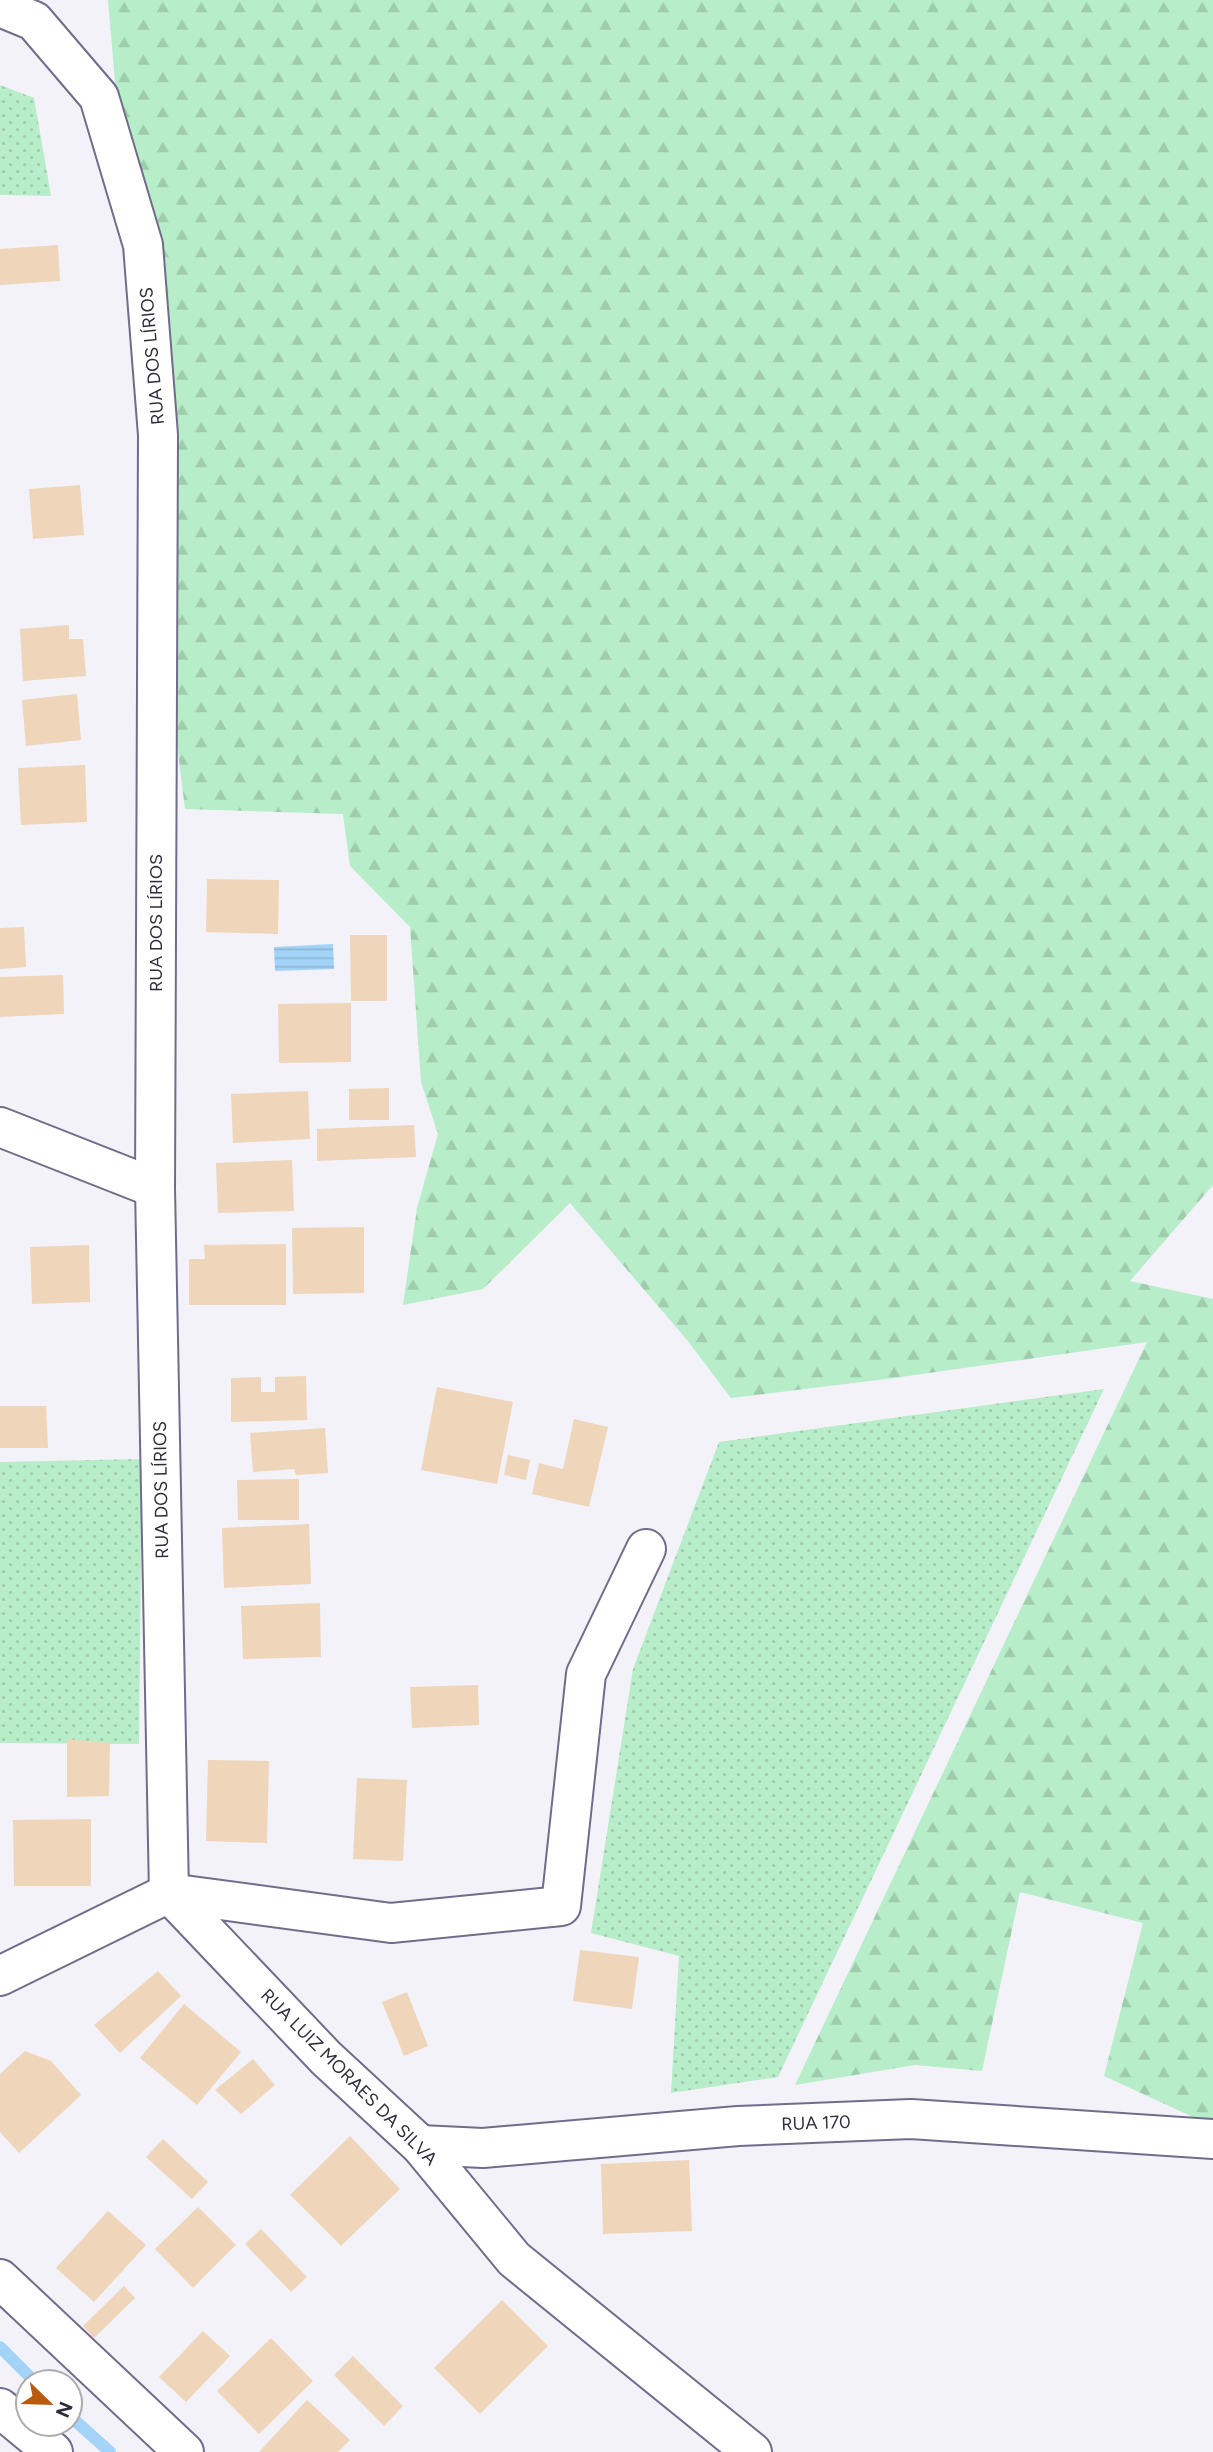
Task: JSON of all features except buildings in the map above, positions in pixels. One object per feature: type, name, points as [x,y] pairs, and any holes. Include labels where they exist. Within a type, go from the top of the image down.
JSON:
[{"type":"street","name":"RUA DOS LÍRIOS","points":[[0,7],[34,21],[99,97],[143,245],[158,435],[155,1188],[169,1893]]},
{"type":"street","points":[[0,1127],[155,1188]]},
{"type":"street","points":[[0,1976],[169,1893],[391,1923],[561,1906],[586,1674],[646,1549]]},
{"type":"street","name":"RUA LUIZ MORAES DA SILVA","points":[[169,1893],[326,2058],[420,2145],[514,2259],[752,2452]]},
{"type":"street","name":"RUA 170","points":[[420,2145],[483,2148],[738,2126],[911,2119],[1213,2138]]},
{"type":"street","points":[[0,2278],[184,2452]]},
{"type":"street","points":[[0,2408],[53,2452]]},
{"type":"green space","points":[[108,0],[1213,0],[1213,1185],[1130,1281],[1213,1299],[1213,2125],[1104,2076],[1143,1923],[1020,1892],[982,2071],[915,2065],[795,2085],[1147,1342],[731,1398],[687,1340],[570,1203],[483,1289],[403,1305],[417,1208],[438,1134],[421,1082],[410,927],[350,866],[343,814],[185,809],[160,605]]},
{"type":"green space","points":[[0,85],[34,98],[51,196],[0,195]]},
{"type":"green space","points":[[1104,1389],[778,2077],[671,2093],[679,1956],[591,1933],[633,1669],[719,1442]]},
{"type":"green space","points":[[142,1459],[139,1744],[0,1743],[0,1462]]},
{"type":"water","points":[[333,944],[334,969],[275,971],[274,947]]},
{"type":"waterway","points":[[0,2347],[21,2368]]},
{"type":"waterway","points":[[84,2429],[110,2452]]}]
